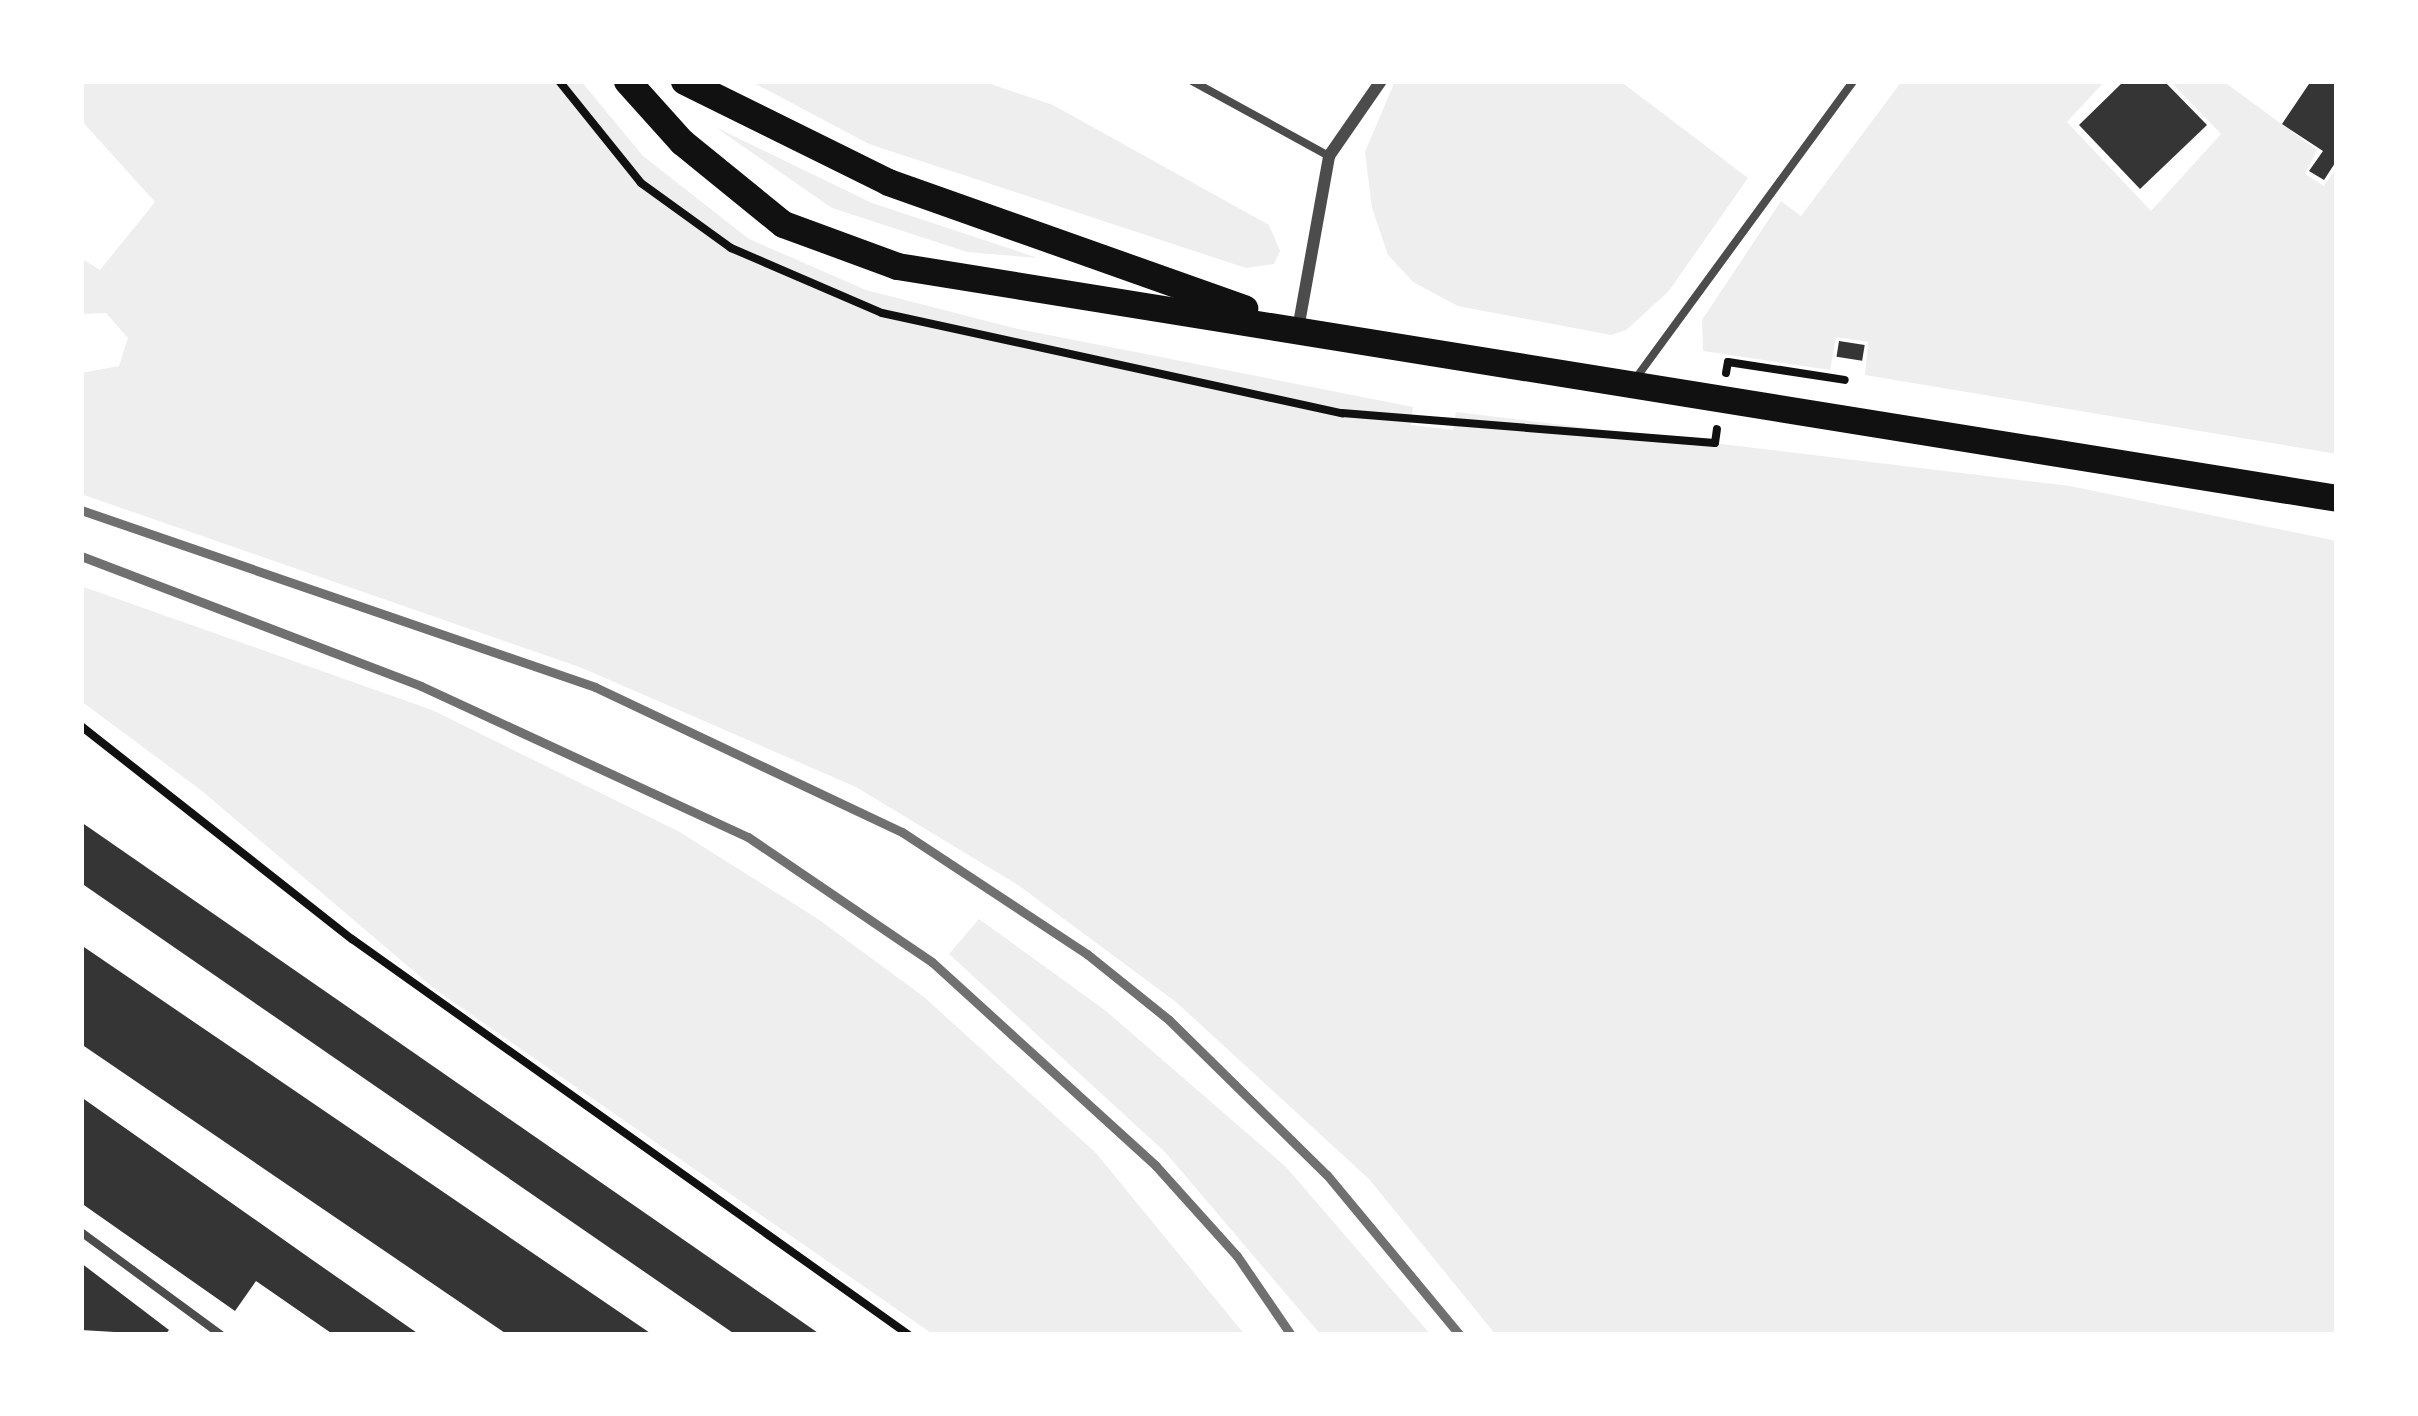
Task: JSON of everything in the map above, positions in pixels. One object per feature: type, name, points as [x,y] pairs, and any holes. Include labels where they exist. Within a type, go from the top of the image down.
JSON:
[{"type":"highway","points":[[628,81],[682,142],[783,224],[897,266],[2337,498]]},
{"type":"highway","points":[[684,81],[888,182],[1298,329]]},
{"type":"street","points":[[1298,329],[1329,156],[1381,81]]},
{"type":"lane","points":[[1192,81],[1329,156]]},
{"type":"lane","points":[[1632,385],[1853,81]]},
{"type":"lane","points":[[81,1232],[221,1335]]},
{"type":"path","points":[[81,726],[352,939],[909,1335]]},
{"type":"shaded area","points":[[81,81],[581,81],[643,156],[749,239],[866,290],[1014,328],[1413,407],[1411,425],[1453,430],[1456,412],[2070,486],[2337,541],[2337,1335],[1496,1335],[1369,1179],[1176,1002],[1018,885],[856,787],[582,668],[81,494],[81,373],[119,366],[128,338],[106,313],[81,314],[81,258],[100,270],[155,202],[81,120]]},
{"type":"shaded area","points":[[750,81],[982,81],[1053,105],[1269,225],[1280,251],[1274,264],[1246,268],[869,144]]},
{"type":"shaded area","points":[[1395,81],[1620,81],[1748,178],[1668,292],[1626,330],[1611,335],[1458,306],[1413,282],[1388,255],[1372,208],[1365,152]]},
{"type":"shaded area","points":[[1902,81],[2105,81],[2067,122],[2151,211],[2221,134],[2170,81],[2223,81],[2317,150],[2305,174],[2324,186],[2337,167],[2337,454],[1865,375],[1868,342],[1836,337],[1830,370],[1703,351],[1702,320],[1781,201],[1801,216]]},
{"type":"shaded area","points":[[715,127],[872,203],[1038,258],[967,252],[832,208]]},
{"type":"shaded area","points":[[81,586],[432,710],[678,831],[818,919],[924,997],[1096,1153],[1245,1335],[934,1335],[436,990],[202,791],[81,701]]},
{"type":"shaded area","points":[[979,919],[1106,1011],[1286,1167],[1431,1335],[1321,1335],[1165,1152],[949,954]]},
{"type":"building","points":[[2124,81],[2164,81],[2207,125],[2140,189],[2079,125]]},
{"type":"building","points":[[2311,81],[2337,81],[2337,160],[2324,180],[2309,171],[2323,151],[2282,124]]},
{"type":"building","points":[[1839,341],[1865,345],[1862,361],[1836,357]]},
{"type":"building","points":[[81,822],[821,1335],[736,1335],[81,883]]},
{"type":"building","points":[[81,945],[653,1335],[508,1335],[81,1044]]},
{"type":"building","points":[[81,1097],[420,1335],[334,1335],[256,1281],[235,1311],[81,1203]]},
{"type":"building","points":[[81,1263],[169,1330],[165,1335],[81,1330]]},
{"type":"railway","points":[[81,510],[595,687],[902,832],[1087,954],[1169,1020],[1327,1175],[1460,1335]]},
{"type":"railway","points":[[81,556],[421,686],[748,837],[932,962],[1156,1166],[1237,1256],[1291,1335]]}]
